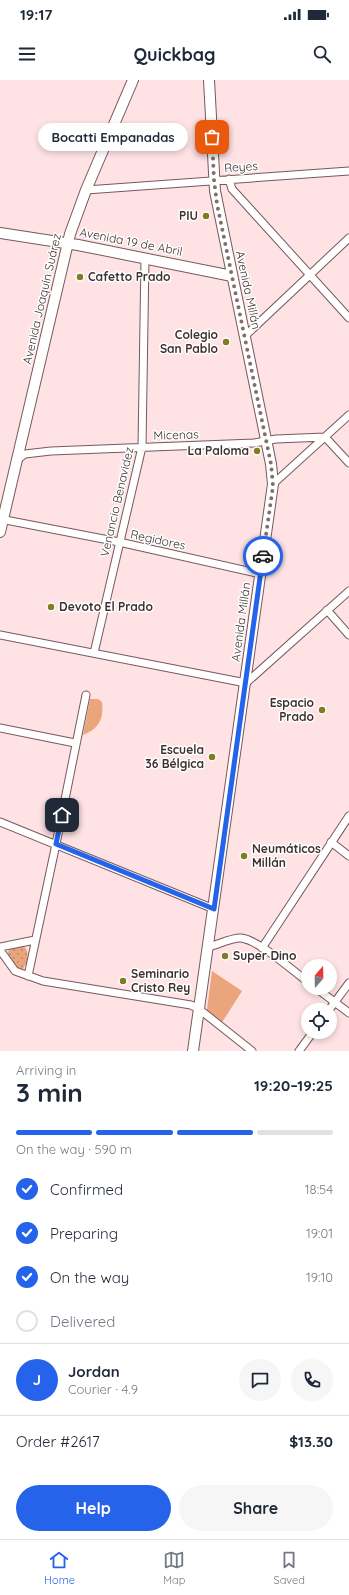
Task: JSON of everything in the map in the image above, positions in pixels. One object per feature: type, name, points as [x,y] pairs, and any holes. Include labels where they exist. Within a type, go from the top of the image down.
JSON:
[{"type":"main road","name":"Avenida Joaquín Suárez","points":[[0,532],[68,243],[86,190],[133,80]]},
{"type":"main road","name":"Avenida Millán","points":[[193,1051],[273,484],[266,441],[214,180],[209,80]]},
{"type":"main road","name":"Avenida 19 de Abril","points":[[0,233],[68,243],[232,276]]},
{"type":"main road","points":[[0,501],[11,488]]},
{"type":"street","name":"Reyes","points":[[86,190],[349,170]]},
{"type":"street","points":[[229,179],[232,189],[349,318]]},
{"type":"street","points":[[245,336],[349,238]]},
{"type":"street","name":"Venancio Benavidez","points":[[94,653],[142,447],[145,258]]},
{"type":"street","points":[[273,484],[349,415]]},
{"type":"street","points":[[325,437],[349,463]]},
{"type":"street","name":"Micenas","points":[[17,460],[25,454],[32,452],[254,443],[325,437]]},
{"type":"street","name":"Regidores","points":[[2,519],[119,542],[261,574]]},
{"type":"street","points":[[0,635],[246,683],[349,591]]},
{"type":"street","points":[[327,610],[349,635]]},
{"type":"street","points":[[28,976],[86,695]]},
{"type":"street","points":[[0,728],[76,743]]},
{"type":"street","points":[[262,948],[349,816]]},
{"type":"street","points":[[0,822],[214,909]]},
{"type":"street","points":[[331,842],[349,856]]},
{"type":"street","points":[[208,947],[241,938],[262,948],[301,977]]},
{"type":"street","points":[[0,947],[35,940]]},
{"type":"street","points":[[0,950],[15,971],[43,981],[191,1005],[199,1009],[252,1051]]},
{"type":"street","points":[[325,995],[335,1003],[349,984]]},
{"type":"street","points":[[337,1004],[349,1013]]},
{"type":"street","points":[[299,1051],[308,1039]]},
{"type":"shaded area","points":[[90,699],[98,699],[102,702],[102,713],[97,726],[93,730],[83,735]]},
{"type":"shaded area","points":[[23,946],[28,954],[22,970],[17,968],[7,954],[9,950]]},
{"type":"shaded area","points":[[212,971],[242,991],[221,1024],[207,1012]]},
{"type":"way so far","points":[[212,137],[214,180],[217,204],[271,464],[273,491],[263,556]]},
{"type":"place","name":"Bocatti Empanadas","points":[[212,137]]},
{"type":"place","name":"PIU","points":[[206,216]]},
{"type":"place","name":"Cafetto Prado","points":[[80,277]]},
{"type":"place","name":"Colegio San Pablo","points":[[226,342]]},
{"type":"place","name":"La Paloma","points":[[257,451]]},
{"type":"place","name":"Devoto El Prado","points":[[51,607]]},
{"type":"place","name":"Espacio Prado","points":[[322,710]]},
{"type":"place","name":"Escuela 36 Bélgica","points":[[212,757]]},
{"type":"place","name":"Neumáticos Millán","points":[[244,856]]},
{"type":"place","name":"Super Dino","points":[[225,956]]},
{"type":"place","name":"Seminario Cristo Rey","points":[[123,981]]},
{"type":"route","points":[[62,815],[56,844],[214,909],[263,556]]}]
